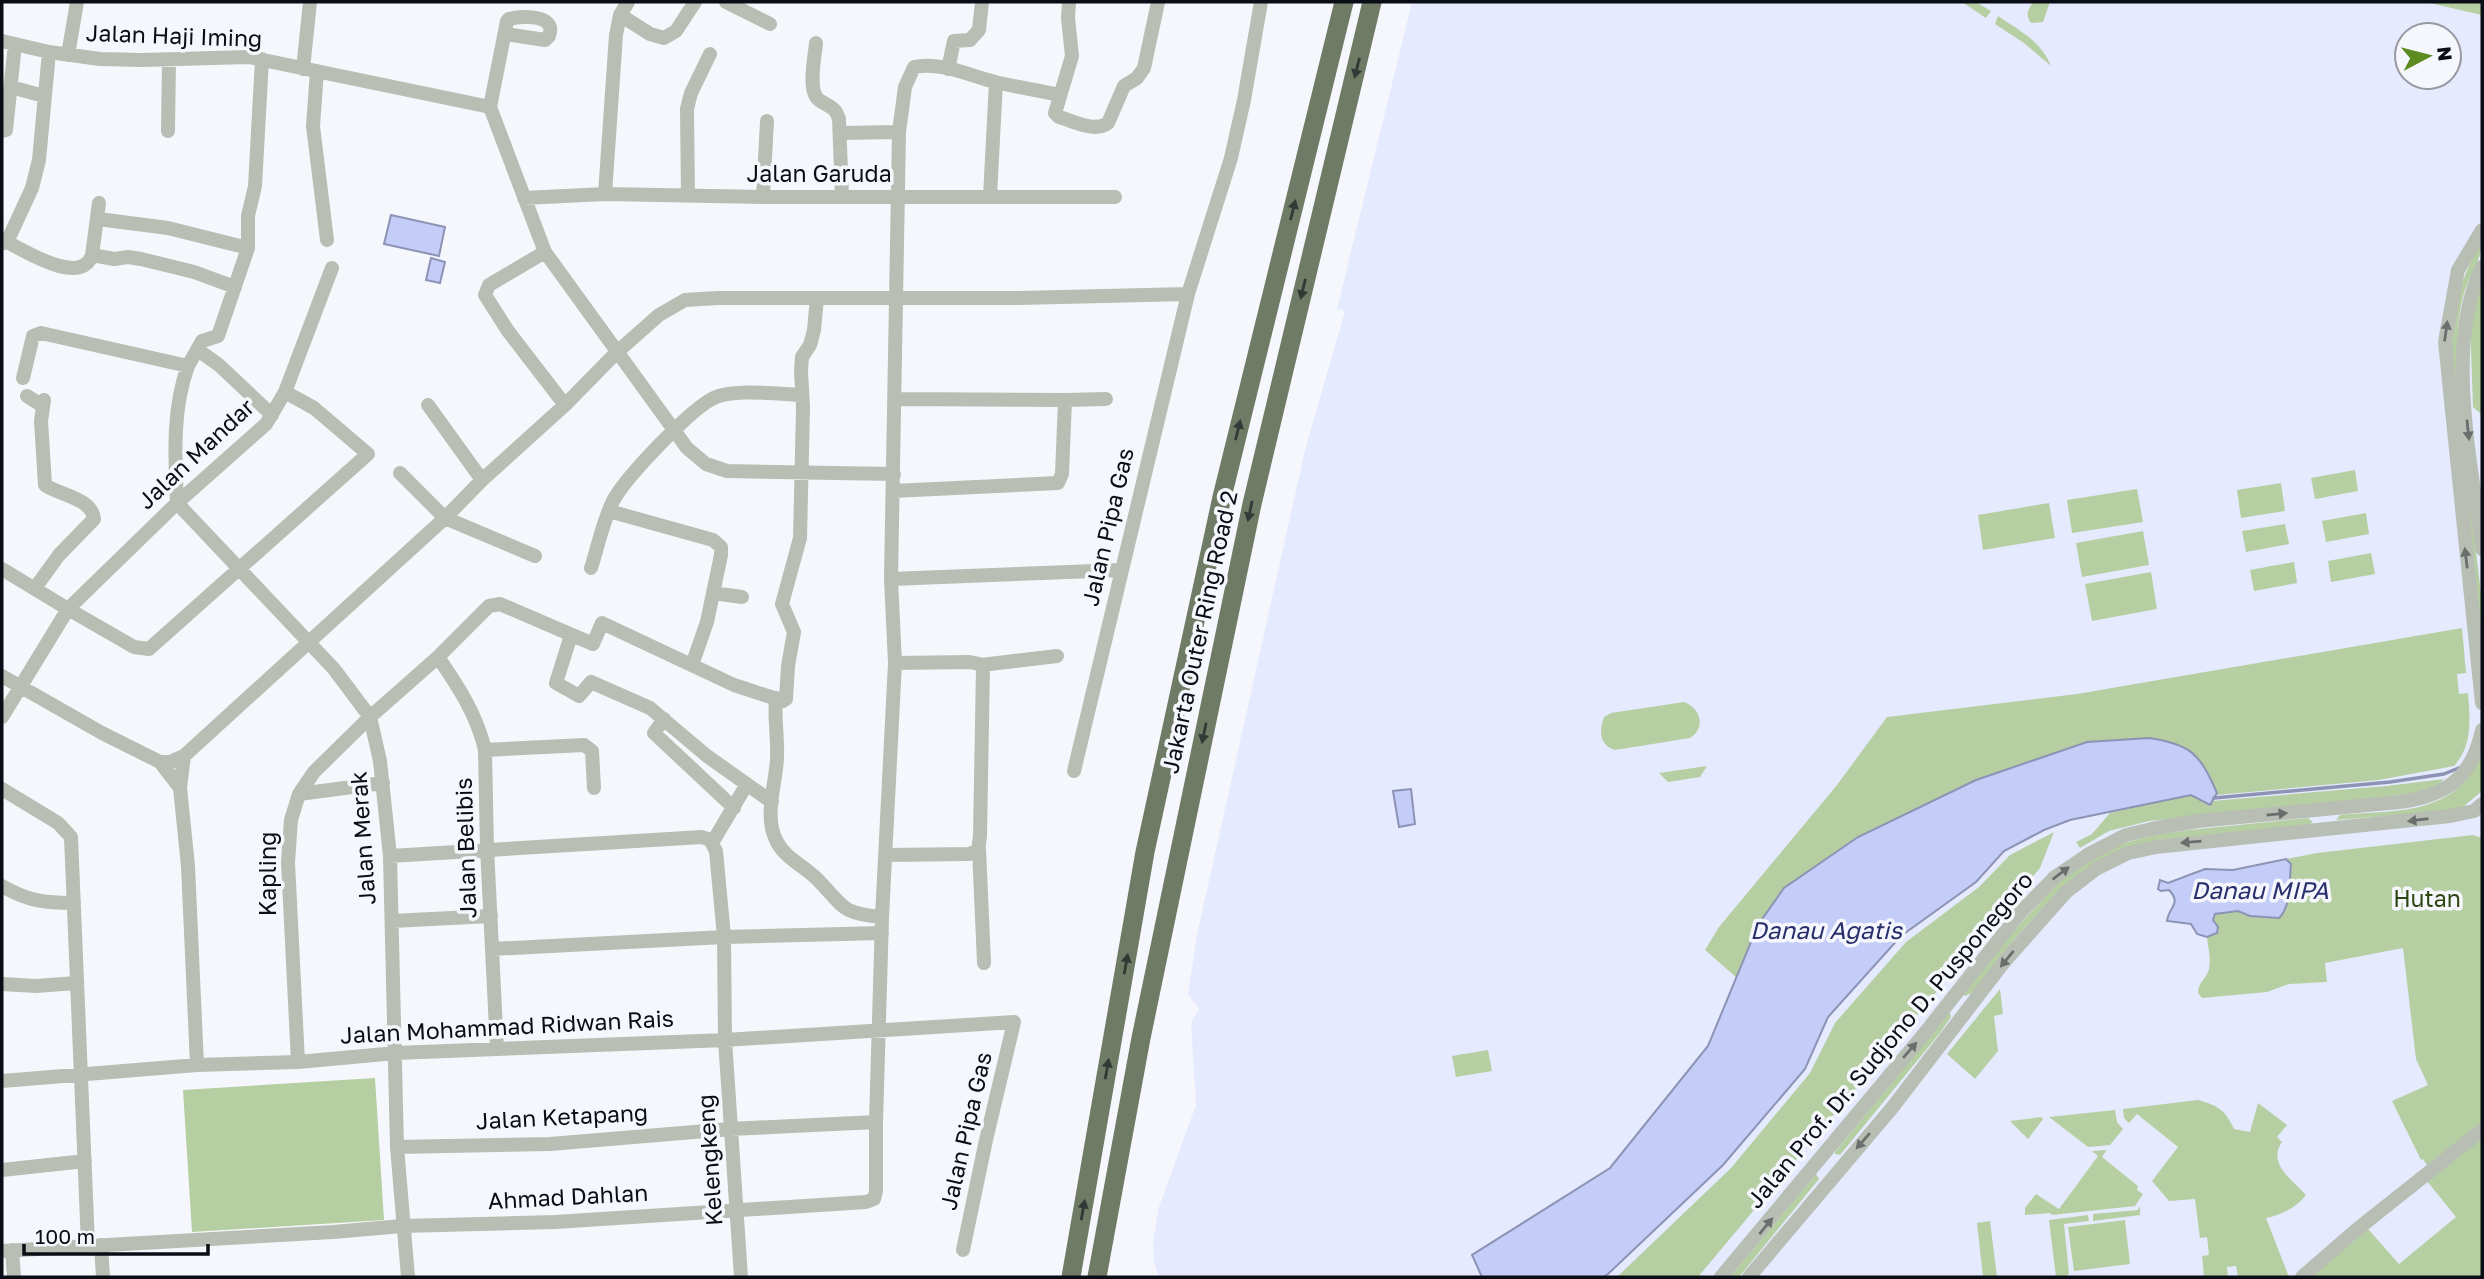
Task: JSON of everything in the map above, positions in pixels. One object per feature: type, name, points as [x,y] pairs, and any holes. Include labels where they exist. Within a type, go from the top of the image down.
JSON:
[{"type":"highway","name":"Jakarta Outer Ring Road 2","points":[[1071,1277],[1148,839],[1222,497],[1344,2]]},
{"type":"highway","name":"Jakarta Outer Ring Road 2","points":[[1097,1277],[1141,1038],[1252,504],[1372,2]]},
{"type":"street","points":[[68,54],[77,2]]},
{"type":"street","points":[[310,2],[313,126],[327,240]]},
{"type":"street","points":[[605,194],[616,35],[620,15],[628,2]]},
{"type":"street","points":[[620,15],[650,34],[664,38],[676,31],[695,2]]},
{"type":"street","points":[[726,2],[770,24]]},
{"type":"street","points":[[948,69],[954,41],[970,40],[979,30],[982,2]]},
{"type":"street","points":[[1069,2],[1072,56],[1055,113],[1059,117],[1096,128],[1108,123],[1124,86],[1137,78],[1144,68],[1158,2]]},
{"type":"street","name":"Jalan Pipa Gas","points":[[1074,771],[1188,294],[1231,158],[1261,2]]},
{"type":"street","points":[[506,28],[490,107],[545,252],[616,353],[696,457],[716,467],[750,473],[894,474]]},
{"type":"street","points":[[2,131],[6,131],[8,43]]},
{"type":"street","name":"Jalan Haji Iming","points":[[8,43],[100,59],[262,59],[490,107]]},
{"type":"street","points":[[816,43],[812,83],[818,100],[835,108],[839,119],[842,196]]},
{"type":"street","points":[[49,52],[34,182],[4,243],[52,264],[63,267],[84,266],[92,255],[99,203]]},
{"type":"street","points":[[688,196],[687,110],[691,93],[710,54]]},
{"type":"street","points":[[177,503],[177,424],[181,384],[188,366],[204,340],[218,336],[248,248],[248,216],[255,186],[262,59]]},
{"type":"street","points":[[168,131],[169,60]]},
{"type":"street","points":[[876,1122],[882,917],[895,663],[891,579],[895,298],[899,132],[905,87],[914,67],[920,66],[948,69],[1060,95]]},
{"type":"street","points":[[990,196],[996,82]]},
{"type":"street","points":[[18,89],[44,96]]},
{"type":"street","points":[[763,197],[766,121]]},
{"type":"street","points":[[841,133],[899,132]]},
{"type":"street","name":"Jalan Garuda","points":[[524,198],[605,194],[1115,197]]},
{"type":"street","points":[[98,219],[168,228],[248,248]]},
{"type":"street","points":[[2482,230],[2458,270],[2445,342],[2482,703]]},
{"type":"street","points":[[545,252],[489,285],[485,295],[508,331],[565,405]]},
{"type":"street","points":[[92,255],[114,259],[141,259],[194,272],[235,287]]},
{"type":"street","points":[[2482,267],[2470,296],[2462,353],[2467,424],[2482,549]]},
{"type":"street","name":"Jalan Mandar","points":[[2,717],[68,609],[177,503],[249,442],[272,415],[285,392],[332,268]]},
{"type":"street","points":[[160,762],[184,757],[445,518],[616,353],[659,315],[685,300],[1031,298],[1188,294]]},
{"type":"street","points":[[772,803],[707,756],[650,708],[591,682],[579,696],[556,683],[571,635],[593,644],[602,622],[648,636],[692,665],[734,685],[785,701],[788,666],[794,642],[793,627],[782,604],[800,538],[802,357],[810,345],[814,330],[817,298]]},
{"type":"street","points":[[23,377],[33,336],[41,333],[188,366]]},
{"type":"street","points":[[198,350],[219,365],[272,415]]},
{"type":"street","points":[[2,569],[134,647],[147,650],[368,454],[314,408],[285,392]]},
{"type":"street","points":[[591,568],[609,511],[626,481],[674,430],[708,402],[717,396],[739,394],[802,395]]},
{"type":"street","points":[[27,396],[43,403],[41,421],[45,485],[92,509],[94,519],[53,561],[35,588]]},
{"type":"street","points":[[895,399],[1106,399]]},
{"type":"street","points":[[893,491],[1058,483],[1062,474],[1066,400]]},
{"type":"street","points":[[428,405],[482,480]]},
{"type":"street","points":[[400,473],[445,518],[535,556]]},
{"type":"street","name":"Jalan Merak","points":[[177,503],[334,669],[370,717],[380,761],[390,856],[396,1054]]},
{"type":"street","points":[[609,511],[717,541],[721,547],[707,622],[692,665]]},
{"type":"street","points":[[891,579],[1121,570]]},
{"type":"street","points":[[713,593],[742,597]]},
{"type":"street","name":"Kapling","points":[[298,1062],[288,862],[291,820],[299,794],[314,772],[370,717],[438,657],[485,610],[496,603],[571,635]]},
{"type":"street","points":[[895,663],[970,662],[981,665],[1057,656]]},
{"type":"street","name":"Jalan Belibis","points":[[438,657],[465,697],[482,734],[485,750],[497,1049]]},
{"type":"street","points":[[981,665],[984,675],[979,849],[984,963]]},
{"type":"street","points":[[2,676],[160,762],[180,788]]},
{"type":"street","points":[[776,698],[778,756],[770,825],[782,850],[816,878],[845,909],[859,915],[882,917]]},
{"type":"street","points":[[664,719],[654,733],[734,808]]},
{"type":"street","name":"Jalan Prof. Dr. Sudjono D. Pusponegoro","points":[[1721,1277],[1953,999],[2019,914],[2055,877],[2089,854],[2126,835],[2156,828],[2198,821],[2420,799],[2438,793],[2450,786],[2466,770],[2479,744],[2482,730]]},
{"type":"street","points":[[485,750],[584,745],[591,749],[594,788]]},
{"type":"street","points":[[184,757],[180,788],[187,866],[197,1065]]},
{"type":"street","points":[[299,794],[383,783]]},
{"type":"street","points":[[390,856],[702,837],[712,843],[747,784]]},
{"type":"street","points":[[2,789],[58,823],[71,837],[85,1161],[94,1245],[103,1277]]},
{"type":"street","points":[[2325,809],[2327,831]]},
{"type":"street","name":"Jalan Prof. Dr. Sudjono D. Pusponegoro","points":[[1749,1277],[1892,1108],[2004,962],[2066,892],[2096,869],[2128,853],[2179,844],[2327,831],[2451,816],[2479,810]]},
{"type":"street","name":"Kelengkeng","points":[[712,843],[716,851],[723,937],[725,1040],[741,1277]]},
{"type":"street","points":[[887,855],[969,854],[979,849]]},
{"type":"street","points":[[2,886],[36,902],[74,903]]},
{"type":"street","points":[[391,921],[491,916]]},
{"type":"street","points":[[492,949],[723,937],[882,933]]},
{"type":"street","points":[[2,984],[36,986],[76,983]]},
{"type":"street","points":[[1953,999],[1967,1011]]},
{"type":"street","name":"Jalan Pipa Gas","points":[[964,1250],[1014,1022]]},
{"type":"street","name":"Jalan Mohammad Ridwan Rais","points":[[2,1081],[197,1065],[725,1040],[1014,1022]]},
{"type":"street","points":[[396,1054],[397,1147],[408,1277]]},
{"type":"street","name":"Jalan Ketapang","points":[[397,1147],[550,1144],[730,1129],[876,1122]]},
{"type":"street","name":"Ahmad Dahlan","points":[[7,1251],[402,1226],[555,1222],[872,1201],[876,1191],[876,1122]]},
{"type":"street","points":[[2302,1277],[2355,1231],[2482,1130]]},
{"type":"street","points":[[1821,1158],[1836,1172]]},
{"type":"street","points":[[2,1170],[85,1161]]},
{"type":"street","points":[[7,1251],[14,1277]]},
{"type":"shaded area","points":[[1412,2],[2482,2],[2482,1277],[1159,1277],[1154,1263],[1153,1241],[1159,1207],[1196,1105],[1191,1023],[1199,1009],[1188,994],[1197,935],[1305,450],[1345,311],[1337,309]]},
{"type":"green space","points":[[1962,2],[1976,2],[1991,11],[1986,18]]},
{"type":"green space","points":[[2033,2],[2050,2],[2043,22],[2031,23],[2029,20],[2028,12]]},
{"type":"green space","points":[[2425,2],[2482,2],[2482,15]]},
{"type":"green space","points":[[1998,16],[2036,43],[2051,66],[2024,43],[1995,24]]},
{"type":"green space","points":[[2482,241],[2480,255],[2461,305],[2458,342],[2460,393],[2453,393],[2452,352],[2458,296]]},
{"type":"green space","points":[[2482,279],[2482,415],[2473,407],[2470,321]]},
{"type":"green space","points":[[2458,439],[2463,440],[2482,602],[2482,665]]},
{"type":"green space","points":[[2355,470],[2358,491],[2315,499],[2311,478]]},
{"type":"green space","points":[[2281,483],[2285,511],[2241,518],[2237,490]]},
{"type":"green space","points":[[2137,489],[2143,522],[2072,533],[2067,500]]},
{"type":"green space","points":[[2049,503],[2055,538],[1983,550],[1978,515]]},
{"type":"green space","points":[[2366,513],[2369,534],[2326,542],[2322,521]]},
{"type":"green space","points":[[2285,524],[2289,544],[2246,552],[2242,531]]},
{"type":"green space","points":[[2143,531],[2149,565],[2082,577],[2076,543]]},
{"type":"green space","points":[[2371,553],[2375,574],[2331,582],[2328,561]]},
{"type":"green space","points":[[2294,562],[2297,583],[2254,591],[2250,570]]},
{"type":"green space","points":[[2151,572],[2157,609],[2092,621],[2085,584]]},
{"type":"green space","points":[[2462,628],[2466,673],[2457,674],[2459,694],[2468,693],[2469,722],[2467,741],[2454,766],[2379,780],[2217,795],[2209,774],[2087,742],[1976,780],[1858,838],[1758,925],[1737,978],[1705,950],[1719,927],[1837,785],[1887,717],[2077,694]]},
{"type":"green space","points":[[1684,702],[1698,713],[1700,724],[1690,738],[1615,750],[1603,741],[1602,722],[1604,717],[1611,713]]},
{"type":"green space","points":[[2482,750],[2482,791],[2463,807],[2450,811],[2336,820],[2340,815],[2405,810],[2436,801],[2462,784]]},
{"type":"green space","points":[[1707,766],[1700,777],[1668,782],[1659,773]]},
{"type":"green space","points":[[2444,779],[2419,793],[2149,821],[2109,831],[2080,848],[2076,842],[2092,834],[2110,813],[2191,794],[2210,805],[2212,801]]},
{"type":"green space","points":[[2308,818],[2313,822],[2309,825],[2156,840],[2118,851],[2056,893],[1972,993],[1965,996],[1963,993],[2019,925],[2065,876],[2117,845],[2189,830]]},
{"type":"green space","points":[[2054,832],[2040,868],[1698,1277],[1617,1277],[1731,1168],[1810,1073],[1835,1023],[1906,942],[1979,887],[2010,855]]},
{"type":"green space","name":"Hutan","points":[[2473,835],[2482,838],[2482,1123],[2427,1165],[2421,1160],[2392,1101],[2428,1085],[2416,1059],[2403,948],[2325,963],[2327,982],[2289,984],[2267,992],[2202,998],[2198,990],[2209,968],[2207,937],[2217,933],[2213,920],[2215,914],[2238,911],[2251,916],[2286,908],[2291,864],[2286,859]]},
{"type":"green space","points":[[2000,989],[2003,1014],[1994,1016],[1998,1051],[1975,1079],[1947,1054]]},
{"type":"green space","points":[[1950,1012],[1951,1017],[1940,1033],[1840,1155],[1835,1154],[1835,1152]]},
{"type":"green space","points":[[1488,1050],[1492,1071],[1456,1077],[1452,1056]]},
{"type":"green space","points":[[375,1078],[384,1220],[192,1232],[183,1090]]},
{"type":"green space","points":[[2198,1100],[2220,1110],[2228,1117],[2234,1129],[2250,1132],[2258,1103],[2287,1125],[2277,1137],[2282,1142],[2277,1157],[2283,1171],[2306,1195],[2288,1210],[2266,1218],[2289,1277],[2238,1277],[2236,1266],[2227,1267],[2228,1277],[2204,1277],[2202,1256],[2209,1255],[2207,1237],[2200,1238],[2195,1199],[2169,1201],[2152,1181],[2178,1147],[2137,1114],[2129,1123],[2124,1118],[2123,1109]]},
{"type":"green space","points":[[2115,1110],[2117,1122],[2123,1129],[2110,1145],[2088,1147],[2049,1117]]},
{"type":"green space","points":[[2041,1117],[2043,1119],[2028,1139],[2010,1121]]},
{"type":"green space","points":[[2482,1137],[2482,1277],[2310,1277],[2368,1229],[2399,1264],[2456,1217],[2427,1181]]},
{"type":"green space","points":[[2107,1150],[2102,1157],[2138,1186],[2137,1190],[2143,1194],[2135,1206],[2052,1215],[2025,1215],[2025,1208],[2036,1194],[2059,1209],[2098,1156],[2092,1151]]},
{"type":"green space","points":[[1816,1174],[1819,1179],[1739,1277],[1730,1277]]},
{"type":"green space","points":[[2140,1206],[2140,1215],[2093,1221],[2093,1214],[2138,1210]]},
{"type":"green space","points":[[2088,1215],[2089,1221],[2064,1224],[2069,1274],[2056,1277],[2049,1220]]},
{"type":"green space","points":[[2125,1220],[2130,1264],[2074,1271],[2068,1227]]},
{"type":"green space","points":[[1990,1221],[1997,1277],[1983,1277],[1977,1223]]},
{"type":"water","points":[[391,215],[445,227],[439,256],[384,244]]},
{"type":"water","points":[[431,258],[445,262],[440,283],[426,280]]},
{"type":"water","name":"Danau Agatis","points":[[2149,738],[2175,744],[2199,760],[2217,793],[2210,805],[2191,795],[2070,820],[2004,851],[1976,882],[1901,936],[1828,1017],[1805,1069],[1723,1165],[1608,1274],[1603,1277],[1482,1277],[1472,1255],[1610,1168],[1708,1046],[1758,925],[1784,888],[1858,837],[1976,780],[2087,742]]},
{"type":"water","points":[[1411,789],[1415,824],[1399,827],[1393,791]]},
{"type":"water","name":"Danau MIPA","points":[[2286,859],[2291,864],[2289,892],[2286,906],[2279,918],[2250,916],[2238,911],[2215,914],[2213,920],[2218,927],[2217,933],[2207,937],[2197,934],[2191,924],[2167,921],[2175,902],[2169,890],[2158,889],[2160,880],[2168,883],[2205,869],[2233,870]]},
{"type":"waterway","points":[[2214,798],[2390,782],[2444,774],[2461,767]]}]
